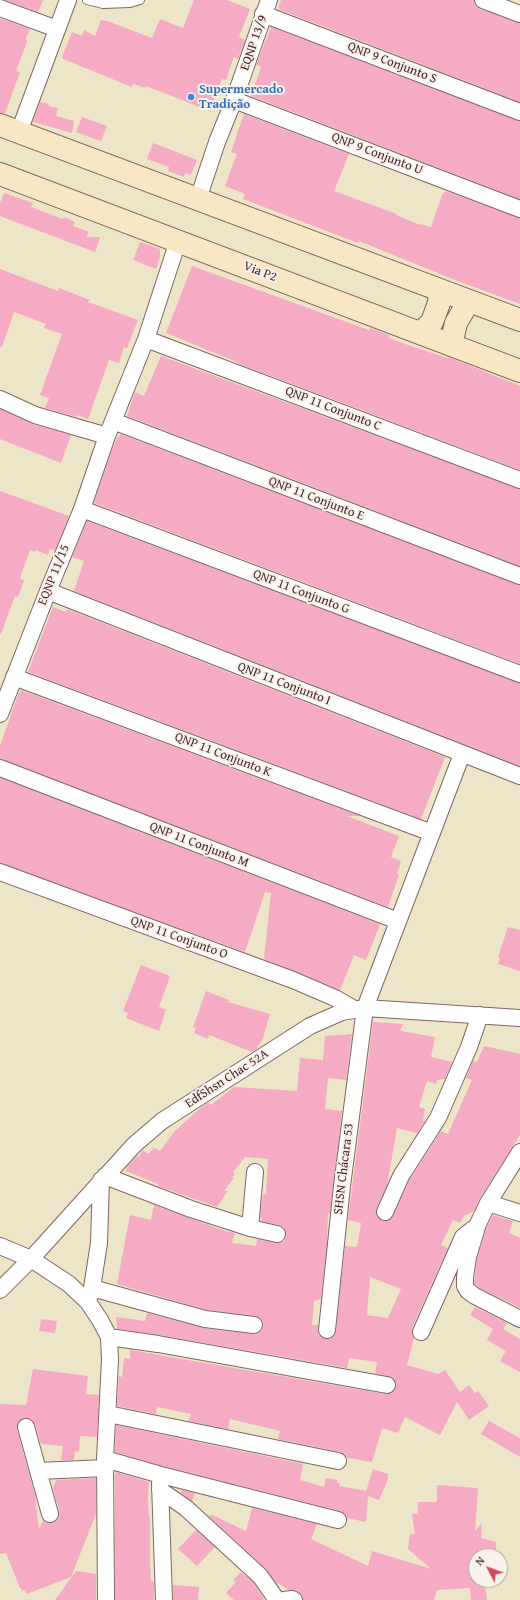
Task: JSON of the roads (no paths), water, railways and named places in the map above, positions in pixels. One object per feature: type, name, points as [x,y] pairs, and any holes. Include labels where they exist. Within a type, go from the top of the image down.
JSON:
[{"type":"main road","points":[[9,128],[520,320]]},
{"type":"main road","name":"Via P2","points":[[0,174],[520,371]]},
{"type":"main road","points":[[421,333],[429,326],[435,317],[439,303],[440,290]]},
{"type":"main road","points":[[451,344],[456,323],[469,301]]},
{"type":"street","points":[[9,128],[58,29],[68,0]]},
{"type":"street","points":[[483,0],[520,14]]},
{"type":"street","name":"EQNP 13/9","points":[[198,199],[266,7]]},
{"type":"street","name":"QNP 9 Conjunto S","points":[[266,7],[520,112]]},
{"type":"street","points":[[0,8],[58,29]]},
{"type":"street","name":"QNP 9 Conjunto U","points":[[234,100],[520,209]]},
{"type":"street","name":"EQNP 11/15","points":[[0,714],[82,509],[110,429],[146,338],[178,241]]},
{"type":"street","name":"QNP 11 Conjunto C","points":[[146,338],[520,480]]},
{"type":"street","points":[[0,399],[35,415],[110,429]]},
{"type":"street","name":"QNP 11 Conjunto E","points":[[110,429],[520,576]]},
{"type":"street","name":"QNP 11 Conjunto G","points":[[82,509],[520,674]]},
{"type":"street","name":"QNP 11 Conjunto I","points":[[48,591],[520,776]]},
{"type":"street","name":"QNP 11 Conjunto K","points":[[14,677],[432,833]]},
{"type":"street","name":"SHSN Chácara 53","points":[[327,1330],[360,1009],[398,921],[462,754]]},
{"type":"street","name":"QNP 11 Conjunto M","points":[[0,768],[398,921]]},
{"type":"street","name":"QNP 11 Conjunto O","points":[[0,872],[293,980],[360,1009]]},
{"type":"street","name":"EdfShsn Chac 52A","points":[[0,1290],[31,1259],[134,1145],[162,1121],[310,1026],[342,1012],[360,1009],[520,1018]]},
{"type":"street","points":[[385,1212],[401,1176],[438,1118],[469,1047],[480,1015]]},
{"type":"street","points":[[520,1152],[488,1202],[478,1224],[468,1257],[465,1277],[465,1286],[468,1291],[520,1319]]},
{"type":"street","points":[[250,1228],[255,1172]]},
{"type":"street","points":[[106,1600],[105,1463],[110,1360],[109,1337],[90,1295],[99,1243],[103,1178],[250,1228],[277,1234]]},
{"type":"street","points":[[488,1202],[520,1213]]},
{"type":"street","points":[[421,1332],[463,1237],[478,1224]]},
{"type":"street","points":[[0,1246],[31,1259],[69,1284],[90,1295],[204,1319],[254,1325]]},
{"type":"street","points":[[109,1337],[158,1344],[387,1385]]},
{"type":"street","points":[[108,1414],[338,1461]]},
{"type":"street","points":[[26,1427],[50,1514]]},
{"type":"street","points":[[38,1471],[105,1463],[160,1483],[338,1520]]},
{"type":"street","points":[[160,1483],[164,1600]]},
{"type":"street","points":[[160,1483],[260,1576],[277,1600]]},
{"type":"street","points":[[284,1600],[292,1598],[294,1600]]},
{"type":"lane","points":[[87,0],[103,4],[130,3],[140,0]]},
{"type":"place","name":"Supermercado Tradição","points":[[191,97]]}]
